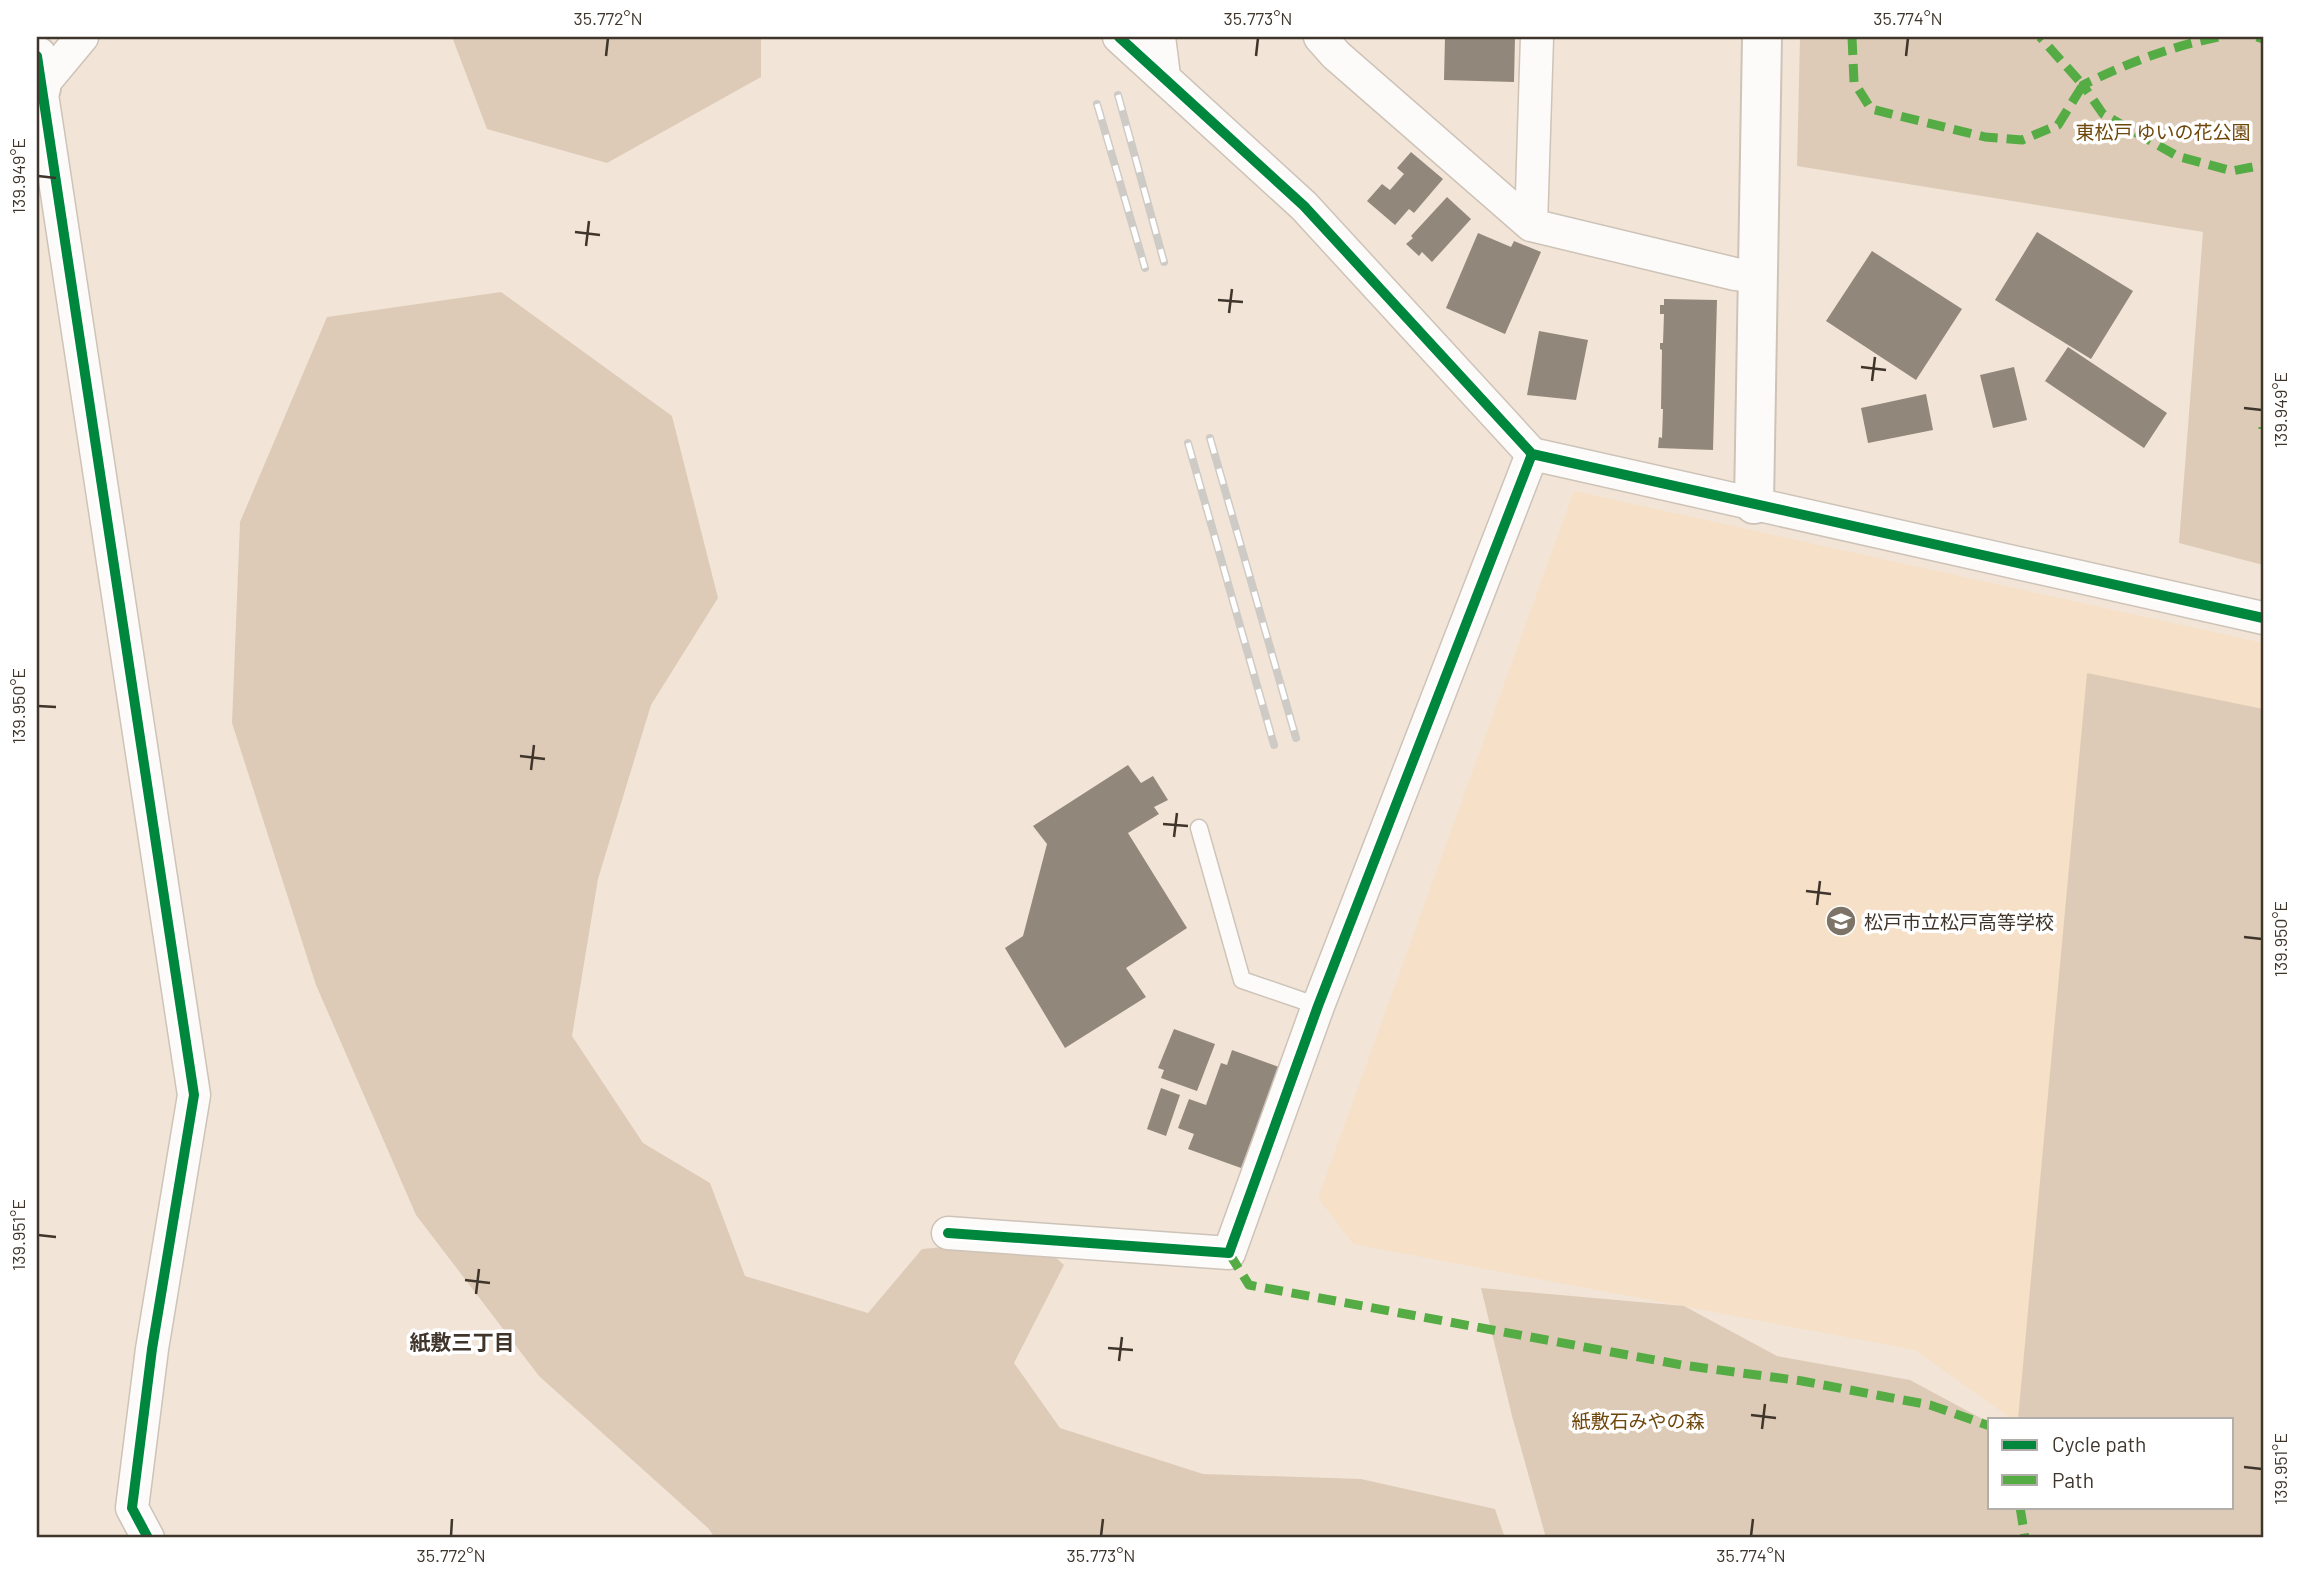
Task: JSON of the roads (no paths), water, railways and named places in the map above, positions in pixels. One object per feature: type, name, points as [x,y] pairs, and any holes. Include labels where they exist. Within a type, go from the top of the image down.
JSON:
[{"type":"street","points":[[82,37],[38,78],[194,1095],[152,1349],[132,1508],[148,1538]]},
{"type":"street","points":[[1119,37],[1304,206],[1532,454],[2263,618]]},
{"type":"street","points":[[1159,37],[1164,76]]},
{"type":"street","points":[[1320,37],[1336,55],[1531,225],[1735,274],[1758,276]]},
{"type":"street","points":[[1531,225],[1537,37]]},
{"type":"street","points":[[1754,504],[1762,37]]},
{"type":"street","points":[[948,1234],[1228,1254],[1318,1006],[1532,454]]},
{"type":"lane","points":[[1199,828],[1242,980],[1318,1006]]},
{"type":"railway","points":[[1118,95],[1164,262]]},
{"type":"railway","points":[[1097,104],[1145,268]]},
{"type":"railway","points":[[1210,438],[1296,738]]},
{"type":"railway","points":[[1188,443],[1274,745]]},
{"type":"place","name":"松戸市立松戸高等学校","points":[[1841,921]]},
{"type":"district","name":"紙敷三丁目","points":[[462,1341]]},
{"type":"park label","name":"東松戸 ゆいの花公園","points":[[2163,131]]},
{"type":"park label","name":"紙敷石みやの森","points":[[1638,1420]]}]
